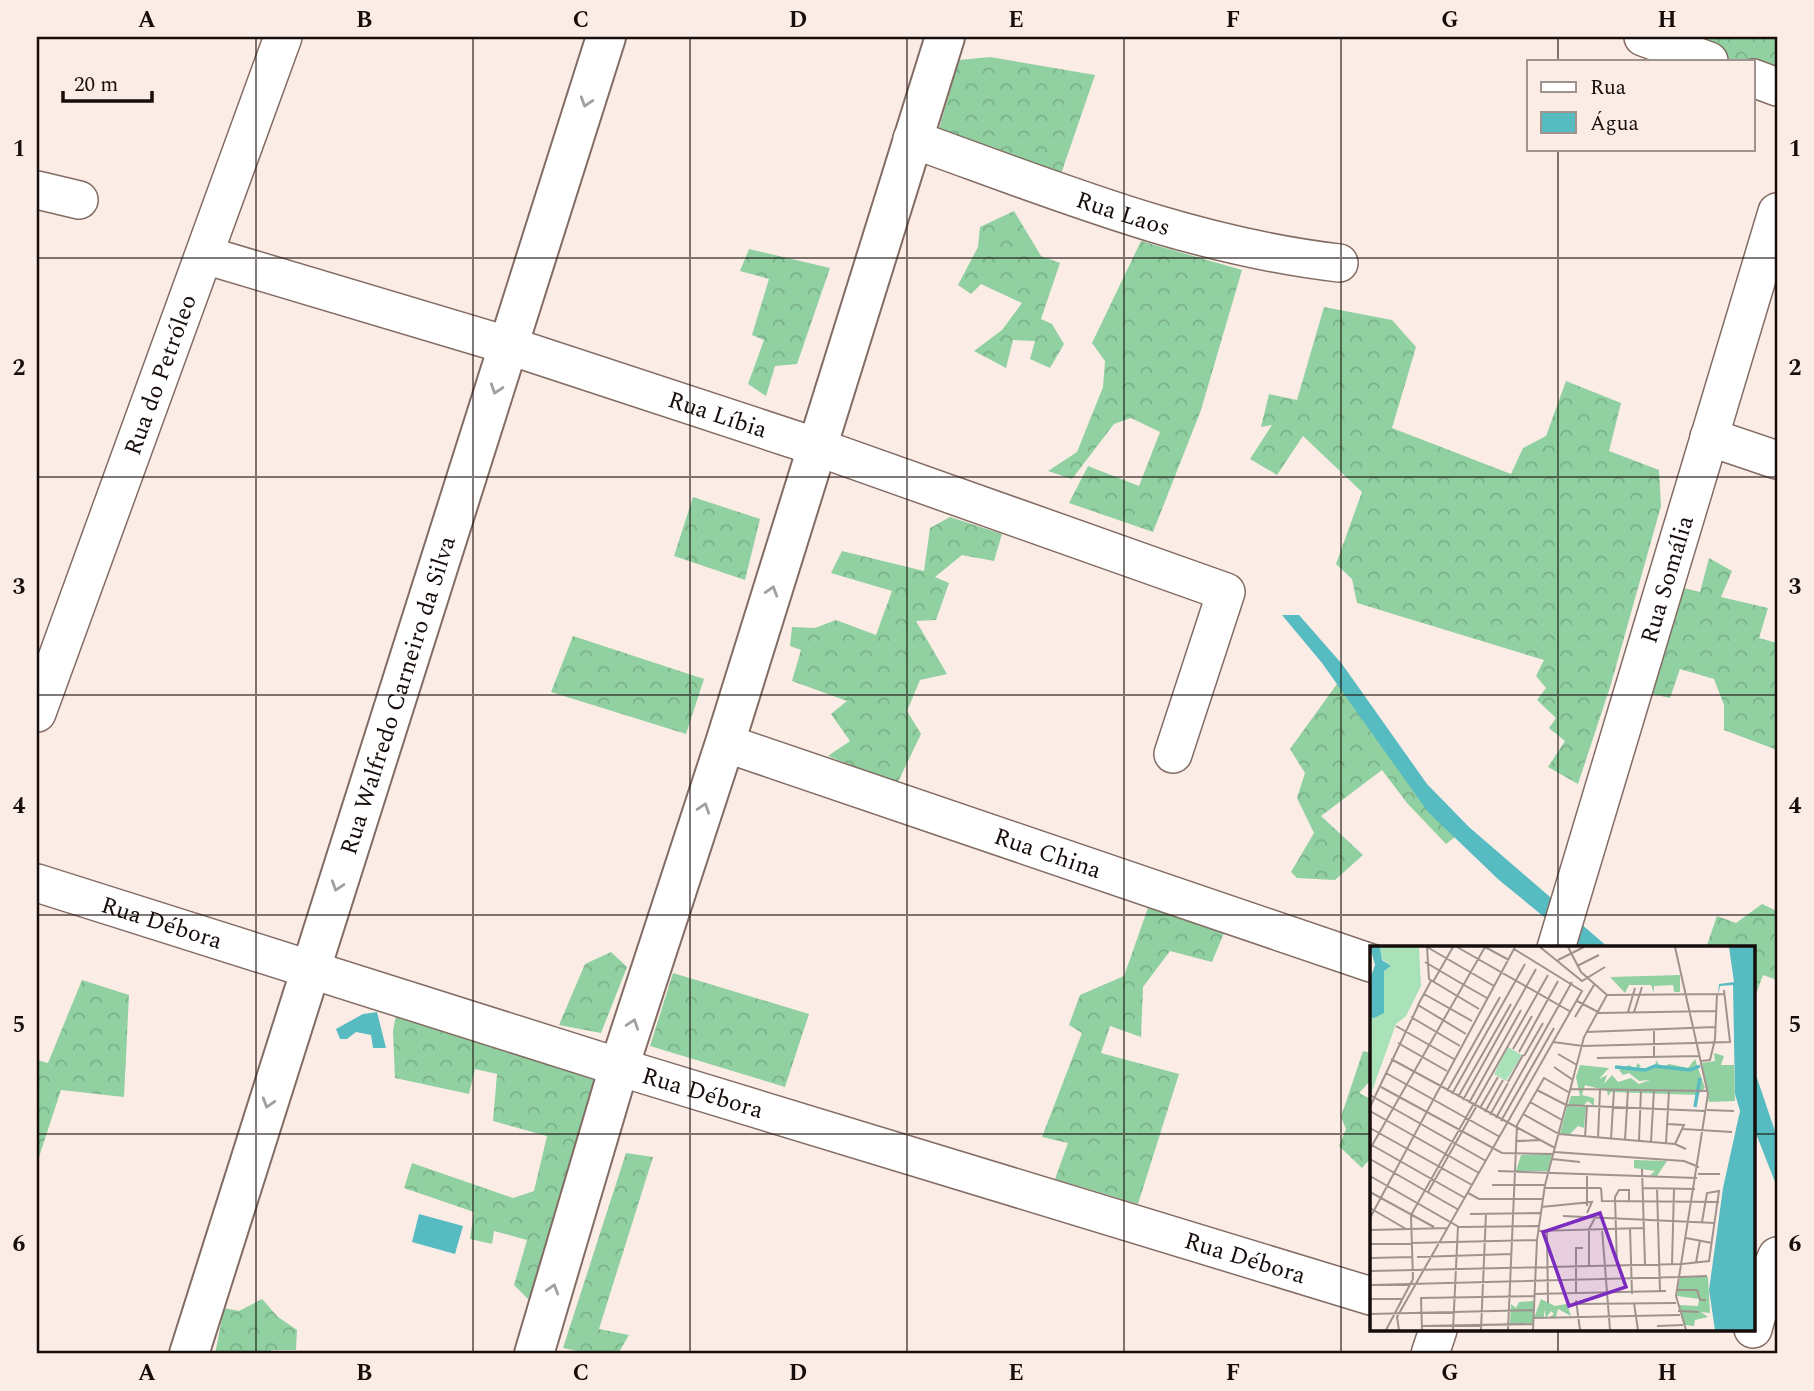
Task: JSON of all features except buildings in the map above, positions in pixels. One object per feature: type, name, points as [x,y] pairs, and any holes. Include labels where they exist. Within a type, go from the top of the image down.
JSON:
[{"type":"main road","name":"Rua Walfredo Carneiro da Silva","points":[[189,1354],[606,37]]},
{"type":"main road","points":[[534,1354],[619,1067],[725,743],[945,37]]},
{"type":"street","name":"Rua do Petróleo","points":[[37,713],[283,37]]},
{"type":"street","points":[[1643,37],[1706,60]]},
{"type":"street","points":[[1755,79],[1777,87]]},
{"type":"street","name":"Rua Laos","points":[[912,139],[1146,223],[1241,247],[1339,263]]},
{"type":"street","points":[[37,190],[79,200]]},
{"type":"street","name":"Rua Somália","points":[[1562,929],[1777,212]]},
{"type":"street","name":"Rua Líbia","points":[[205,255],[510,346],[817,447],[1226,592],[1173,754]]},
{"type":"street","points":[[1709,438],[1777,460]]},
{"type":"street","name":"Rua China","points":[[725,743],[1370,963]]},
{"type":"street","name":"Rua Débora","points":[[37,883],[619,1067],[1370,1296]]},
{"type":"street","points":[[1755,1320],[1766,1268]]},
{"type":"street","points":[[1430,1354],[1437,1332]]},
{"type":"street","points":[[1746,1354],[1752,1332]]},
{"type":"green space","points":[[1692,37],[1777,38],[1777,78],[1755,60],[1725,60],[1717,57]]},
{"type":"green space","points":[[990,57],[1095,75],[1061,174],[938,132],[959,60]]},
{"type":"green space","points":[[1014,211],[1041,256],[1060,263],[1041,319],[1052,324],[1064,344],[1050,368],[1030,359],[1035,341],[1013,340],[1006,368],[974,351],[1002,330],[1022,303],[981,284],[971,294],[958,285],[978,247],[980,227]]},
{"type":"green space","points":[[1141,241],[1242,270],[1201,410],[1153,532],[1069,503],[1088,466],[1139,486],[1160,432],[1131,418],[1114,424],[1072,479],[1048,471],[1077,452],[1103,387],[1105,361],[1092,343]]},
{"type":"green space","points":[[749,249],[830,268],[797,364],[775,366],[766,396],[748,384],[764,340],[752,335],[769,279],[740,271]]},
{"type":"green space","points":[[1324,307],[1392,320],[1416,347],[1392,428],[1511,474],[1523,448],[1546,436],[1566,381],[1621,403],[1609,451],[1659,470],[1661,506],[1611,684],[1578,784],[1548,767],[1565,741],[1549,728],[1556,718],[1537,700],[1546,688],[1536,676],[1544,660],[1357,603],[1352,579],[1336,564],[1362,492],[1303,436],[1277,475],[1250,459],[1272,425],[1261,427],[1269,394],[1297,400]]},
{"type":"green space","points":[[693,497],[760,519],[745,580],[674,556]]},
{"type":"green space","points":[[950,517],[1002,534],[994,561],[962,555],[935,577],[949,583],[936,620],[916,621],[947,674],[920,680],[907,711],[921,734],[897,784],[828,756],[850,741],[831,714],[847,701],[792,681],[801,650],[790,646],[792,627],[815,628],[836,620],[876,635],[892,591],[831,573],[842,551],[924,571],[930,528]]},
{"type":"green space","points":[[1709,558],[1732,571],[1721,597],[1768,608],[1759,638],[1777,643],[1777,750],[1724,730],[1724,705],[1714,679],[1680,669],[1670,698],[1652,694],[1680,587],[1700,592]]},
{"type":"green space","points":[[573,636],[704,679],[686,734],[551,692]]},
{"type":"green space","points":[[1342,677],[1463,831],[1446,844],[1407,803],[1382,770],[1321,816],[1363,855],[1335,880],[1297,878],[1291,872],[1314,833],[1297,798],[1305,773],[1290,749]]},
{"type":"green space","points":[[1762,904],[1777,911],[1777,980],[1763,975],[1755,997],[1755,946],[1707,946],[1717,916],[1736,923]]},
{"type":"green space","points":[[1149,905],[1226,928],[1212,962],[1170,951],[1143,987],[1141,1037],[1110,1026],[1101,1053],[1179,1074],[1138,1204],[1055,1179],[1068,1143],[1042,1137],[1082,1033],[1069,1025],[1080,995],[1124,976]]},
{"type":"green space","points":[[611,952],[627,967],[601,1033],[559,1025],[585,964]]},
{"type":"green space","points":[[673,973],[809,1014],[785,1087],[650,1046]]},
{"type":"green space","points":[[82,980],[129,995],[124,1097],[61,1090],[37,1163],[37,1060],[48,1063]]},
{"type":"green space","points":[[398,1004],[604,1071],[533,1304],[514,1285],[527,1240],[494,1231],[492,1244],[470,1239],[474,1212],[404,1188],[412,1163],[513,1198],[534,1191],[547,1136],[493,1121],[497,1074],[475,1069],[469,1094],[395,1078],[393,1031]]},
{"type":"green space","points":[[1363,1051],[1370,1053],[1370,1081],[1359,1093],[1370,1098],[1370,1159],[1362,1168],[1339,1146],[1346,1129],[1341,1117]]},
{"type":"green space","points":[[626,1153],[653,1157],[599,1329],[629,1335],[618,1354],[592,1354],[563,1348]]},
{"type":"green space","points":[[262,1299],[278,1317],[297,1330],[296,1350],[271,1350],[270,1354],[215,1354],[224,1308],[239,1311]]},
{"type":"water","points":[[1282,615],[1299,615],[1342,664],[1427,784],[1469,827],[1607,946],[1580,946],[1499,880],[1428,812],[1322,663]]},
{"type":"water","points":[[377,1012],[386,1048],[373,1048],[371,1035],[356,1032],[347,1039],[340,1039],[336,1029],[363,1014]]},
{"type":"water","points":[[1755,1076],[1777,1137],[1777,1187],[1755,1131]]},
{"type":"water","points":[[419,1214],[463,1226],[455,1254],[412,1242]]}]
